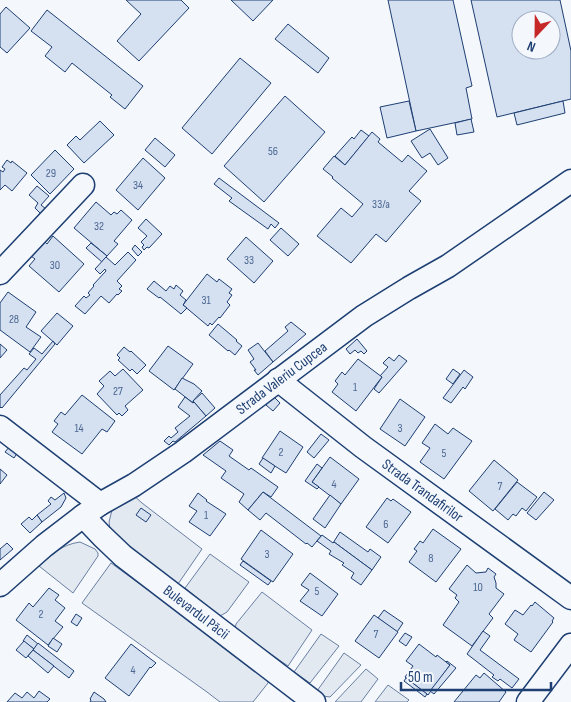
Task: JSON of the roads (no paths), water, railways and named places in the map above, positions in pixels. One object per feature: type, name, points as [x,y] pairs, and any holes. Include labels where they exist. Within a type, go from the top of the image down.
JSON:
[{"type":"street","name":"Strada Valeriu Cupcea","points":[[0,586],[44,546],[91,510],[134,485],[183,452],[364,316],[448,266],[571,181]]},
{"type":"street","points":[[0,273],[83,185]]},
{"type":"street","name":"Strada Trandafirilor","points":[[278,380],[363,447],[571,598]]},
{"type":"street","name":"Bulevardul Păcii","points":[[0,427],[91,510],[123,556],[314,702]]},
{"type":"street","points":[[528,702],[571,645]]}]
